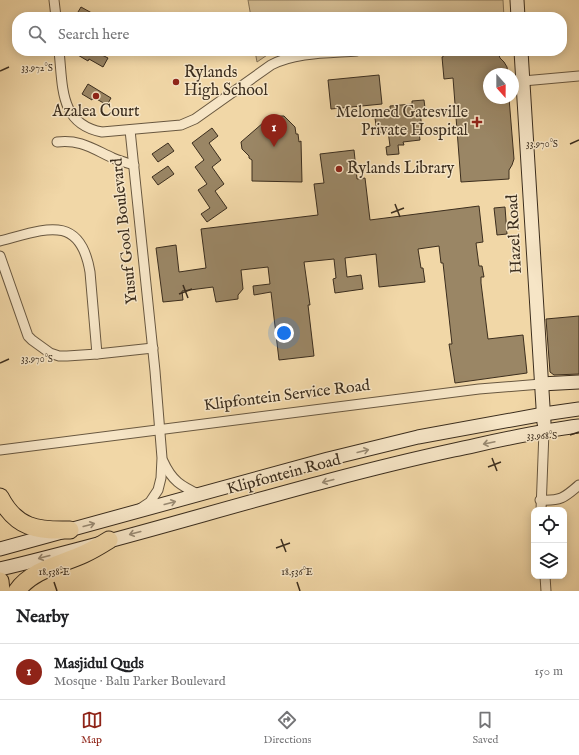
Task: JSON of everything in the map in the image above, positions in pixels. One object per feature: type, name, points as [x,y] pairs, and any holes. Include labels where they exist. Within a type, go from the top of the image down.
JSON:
[{"type":"highway","points":[[0,496],[10,513],[27,526],[48,530],[70,530]]},
{"type":"highway","points":[[17,591],[20,586],[34,575],[86,553],[109,540]]},
{"type":"highway","points":[[0,581],[1,591]]},
{"type":"main road","points":[[517,0],[518,12]]},
{"type":"main road","name":"Hazel Road","points":[[521,56],[544,431]]},
{"type":"main road","name":"Klipfontein Service Road","points":[[541,384],[579,382]]},
{"type":"main road","name":"Klipfontein Road","points":[[0,549],[328,459],[418,437],[579,409]]},
{"type":"main road","name":"Klipfontein Road","points":[[0,568],[331,480],[420,458],[544,431],[579,426]]},
{"type":"street","points":[[54,0],[55,12]]},
{"type":"street","points":[[59,56],[63,95],[66,106],[74,118],[83,126],[102,132],[181,125],[189,122],[270,65],[296,56]]},
{"type":"street","points":[[523,81],[579,76]]},
{"type":"street","name":"Yusuf Gool Boulevard","points":[[130,130],[153,348],[162,458],[161,478],[158,490],[150,502],[130,514]]},
{"type":"street","points":[[57,142],[80,142],[114,159],[134,165]]},
{"type":"street","points":[[0,241],[34,232],[57,229],[66,231],[79,241],[88,259],[97,354]]},
{"type":"street","points":[[0,256],[25,330],[32,340],[50,353],[59,356],[97,354],[153,348]]},
{"type":"street","name":"Klipfontein Service Road","points":[[0,450],[471,390],[541,384]]},
{"type":"street","points":[[541,507],[544,431]]},
{"type":"street","name":"Yusuf Gool Boulevard","points":[[162,458],[169,473],[176,482],[200,495]]},
{"type":"street","points":[[540,500],[560,499],[568,495],[579,485]]},
{"type":"street","points":[[545,579],[546,591]]},
{"type":"shaded area","points":[[248,0],[503,0],[504,12],[250,12]]},
{"type":"shaded area","points":[[256,56],[266,56],[257,62]]},
{"type":"building","points":[[81,7],[90,12],[78,12]]},
{"type":"building","points":[[80,56],[104,56],[108,58],[103,67],[89,59],[88,61]]},
{"type":"building","name":"Melomed Gatesville Private Hospital","points":[[499,56],[507,67],[483,68],[483,104],[509,104],[514,159],[509,170],[509,179],[461,182],[453,78],[444,79],[442,57]]},
{"type":"building","points":[[379,75],[382,104],[331,109],[328,80]]},
{"type":"building","name":"Azalea Court","points":[[88,84],[111,98],[107,105],[93,97],[92,100],[82,94]]},
{"type":"building","points":[[424,100],[425,108],[420,109],[422,131],[419,132],[420,140],[403,142],[404,145],[398,145],[399,154],[387,155],[386,147],[390,146],[388,131],[377,133],[375,118],[391,116],[390,106],[412,104],[412,101]]},
{"type":"building","points":[[271,116],[284,116],[295,127],[299,142],[301,141],[302,182],[252,181],[252,160],[242,149],[241,142]]},
{"type":"building","points":[[212,128],[218,136],[209,143],[221,160],[212,167],[224,184],[215,191],[227,208],[207,222],[201,214],[210,208],[198,190],[207,184],[195,167],[204,160],[192,143]]},
{"type":"building","points":[[168,143],[174,151],[158,162],[152,154]]},
{"type":"building","points":[[354,150],[357,179],[365,178],[370,220],[479,206],[483,242],[476,243],[479,266],[482,266],[484,277],[481,277],[481,283],[488,339],[523,335],[527,373],[455,383],[449,344],[452,344],[443,263],[441,263],[439,246],[418,249],[425,282],[379,287],[376,254],[345,258],[347,277],[361,275],[363,289],[335,293],[333,279],[336,278],[334,259],[304,262],[310,305],[308,305],[314,356],[279,360],[271,292],[254,295],[253,286],[270,284],[268,267],[241,270],[243,289],[238,295],[238,299],[216,302],[213,287],[182,291],[183,300],[163,302],[156,248],[176,245],[179,272],[206,268],[201,229],[318,215],[314,184],[324,183],[320,154]]},
{"type":"building","points":[[168,166],[174,174],[158,185],[152,177]]},
{"type":"building","points":[[505,207],[507,234],[497,235],[494,208]]},
{"type":"building","points":[[579,316],[579,374],[554,375],[550,372],[546,319]]},
{"type":"place","name":"Rylands High School","points":[[176,82]]},
{"type":"place","name":"Azalea Court","points":[[96,96]]},
{"type":"place","name":"Melomed Gatesville Private Hospital","points":[[477,122]]},
{"type":"place","name":"Masjidul Quds","points":[[274,147]]},
{"type":"place","name":"Rylands Library","points":[[339,169]]}]
